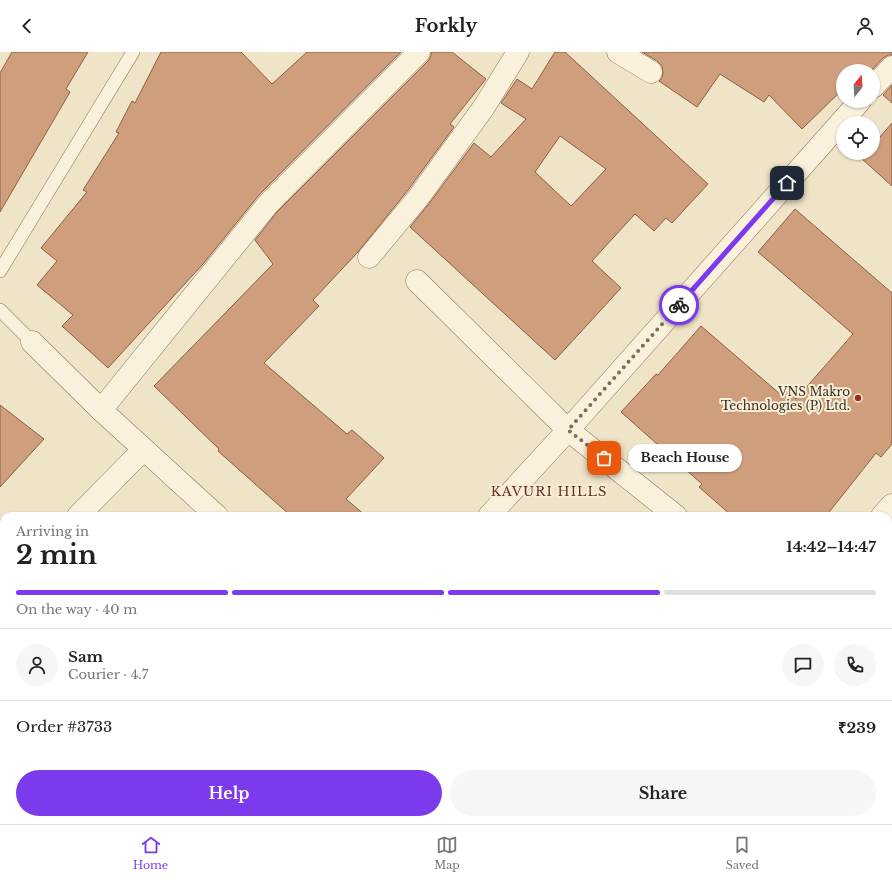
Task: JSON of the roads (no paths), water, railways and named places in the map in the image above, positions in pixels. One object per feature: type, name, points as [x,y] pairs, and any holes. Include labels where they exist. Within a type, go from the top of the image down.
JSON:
[{"type":"street","points":[[101,410],[268,204],[419,52]]},
{"type":"street","points":[[369,257],[423,191],[484,107],[518,52]]},
{"type":"street","points":[[618,52],[651,72]]},
{"type":"street","points":[[880,80],[892,67]]},
{"type":"street","points":[[493,512],[568,430],[854,108]]},
{"type":"street","points":[[417,281],[568,430],[671,512]]},
{"type":"street","points":[[32,342],[143,450],[212,512]]},
{"type":"street","points":[[82,512],[143,450]]},
{"type":"lane","points":[[0,271],[133,52]]},
{"type":"lane","points":[[0,310],[32,342]]},
{"type":"place","name":"VNS Makro Technologies (P) Ltd.","points":[[858,398]]},
{"type":"place","name":"Beach House","points":[[604,458]]},
{"type":"district","name":"KAVURI HILLS","points":[[549,491]]}]
